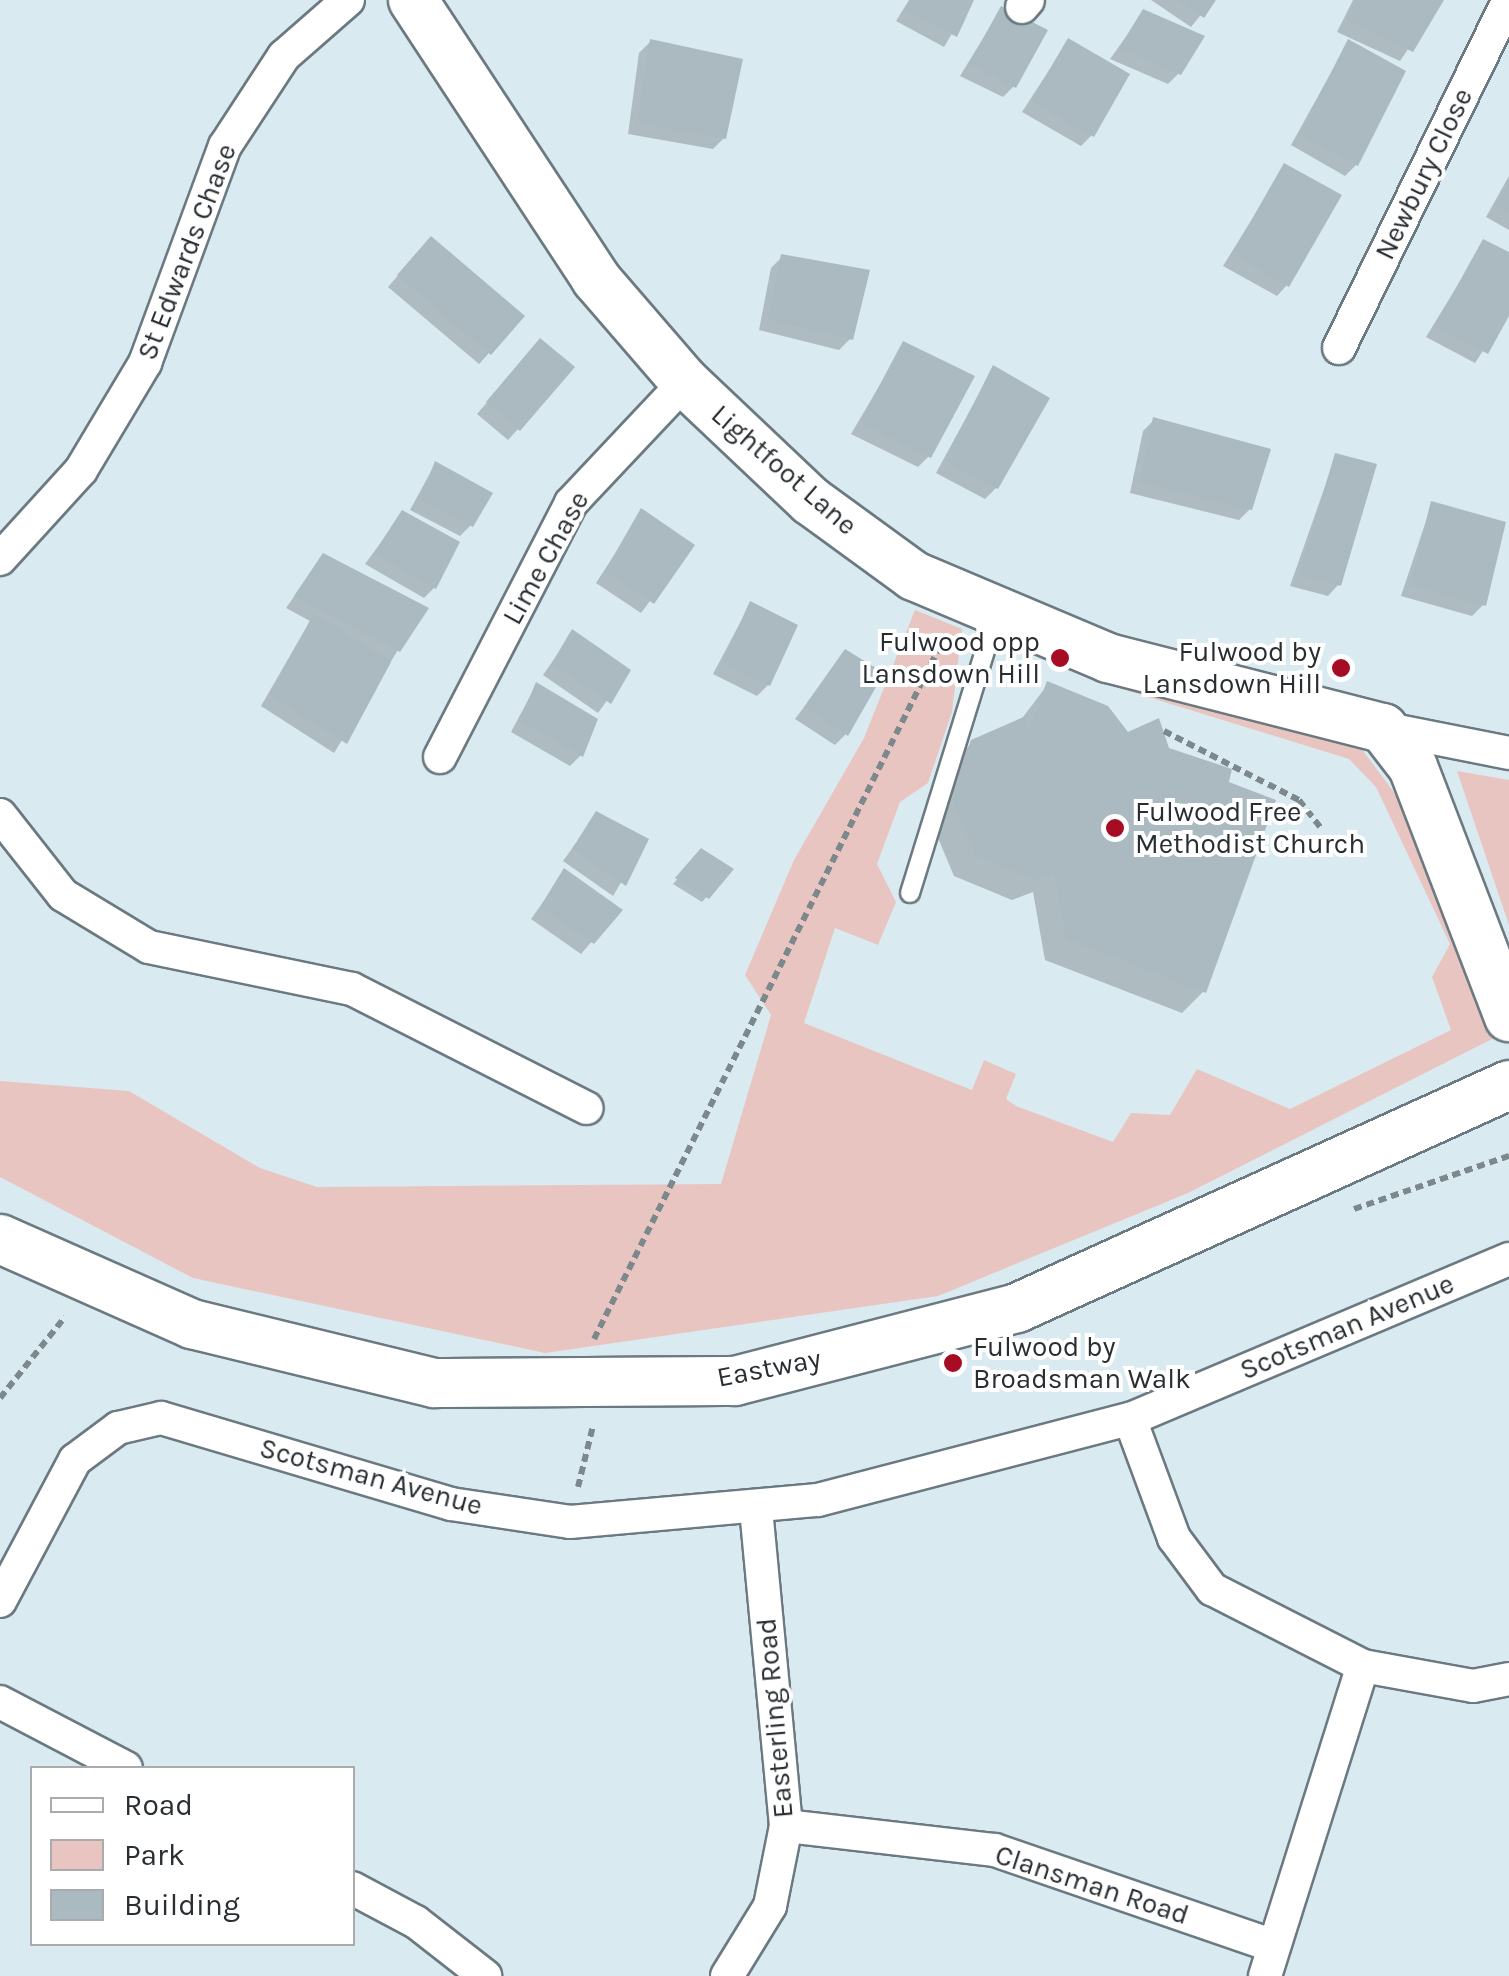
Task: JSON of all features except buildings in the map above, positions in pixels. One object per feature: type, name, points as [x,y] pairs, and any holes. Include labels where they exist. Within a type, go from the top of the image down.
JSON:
[{"type":"main road","name":"Lightfoot Lane","points":[[413,0],[596,279],[684,382],[811,502],[914,576],[1108,658],[1384,728]]},
{"type":"main road","points":[[1384,728],[1413,767],[1509,1017]]},
{"type":"main road","name":"Eastway","points":[[0,1239],[192,1324],[434,1384],[735,1381],[1017,1308],[1509,1086]]},
{"type":"street","name":"St Edwards Chase","points":[[0,559],[81,470],[145,363],[225,146],[284,56],[348,0]]},
{"type":"street","name":"Newbury Close","points":[[1339,348],[1508,0]]},
{"type":"street","name":"Lime Chase","points":[[440,758],[571,504],[684,382]]},
{"type":"street","name":"Lightfoot Lane","points":[[1384,728],[1509,753]]},
{"type":"street","points":[[0,815],[63,895],[149,947],[352,989],[588,1108]]},
{"type":"street","name":"Scotsman Avenue","points":[[0,1601],[75,1460],[118,1428],[161,1418],[451,1504],[570,1522],[818,1500],[1130,1419],[1509,1259]]},
{"type":"street","points":[[1130,1419],[1174,1538],[1212,1589],[1363,1666],[1473,1686],[1509,1679]]},
{"type":"street","name":"Easterling Road","points":[[727,1976],[770,1906],[786,1826],[756,1507]]},
{"type":"street","points":[[1270,1961],[1363,1666]]},
{"type":"street","points":[[0,1702],[122,1766]]},
{"type":"street","name":"Clansman Road","points":[[786,1826],[995,1850],[1270,1961]]},
{"type":"street","points":[[355,1890],[416,1922],[485,1976]]},
{"type":"lane","points":[[910,893],[981,605]]},
{"type":"path","points":[[570,1522],[588,1382],[981,605]]},
{"type":"path","points":[[1164,732],[1299,800],[1322,828]]},
{"type":"path","points":[[0,1398],[94,1282]]},
{"type":"green space","points":[[915,610],[962,629],[952,712],[928,783],[900,802],[877,864],[896,902],[878,945],[835,928],[804,1023],[972,1090],[984,1060],[1016,1074],[1006,1099],[1016,1106],[1113,1142],[1131,1113],[1170,1115],[1197,1069],[1290,1109],[1451,1030],[1432,977],[1450,944],[1376,787],[1349,759],[1093,680],[1007,641],[1361,748],[1419,826],[1497,1013],[1492,1039],[1188,1193],[938,1296],[545,1353],[193,1278],[0,1177],[0,1081],[129,1091],[260,1168],[317,1187],[721,1184],[771,1015],[745,975],[794,860],[864,738]]},
{"type":"green space","points":[[1457,771],[1509,780],[1509,925]]},
{"type":"place","name":"Fulwood opp Lansdown Hill","points":[[1060,658]]},
{"type":"place","name":"Fulwood by Lansdown Hill","points":[[1341,668]]},
{"type":"place","name":"Fulwood Free Methodist Church","points":[[1115,828]]},
{"type":"place","name":"Fulwood by Broadsman Walk","points":[[953,1363]]}]
